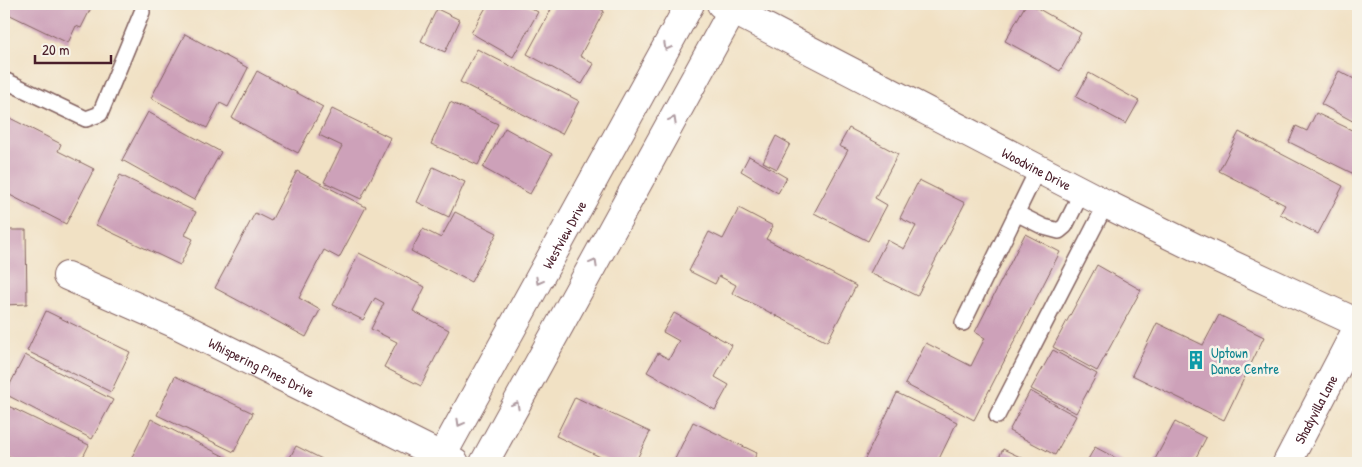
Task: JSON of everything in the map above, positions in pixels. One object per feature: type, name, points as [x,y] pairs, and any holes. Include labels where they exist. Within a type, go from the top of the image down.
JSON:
[{"type":"street","name":"Westview Drive","points":[[445,461],[690,4]]},
{"type":"street","name":"Woodvine Drive","points":[[730,6],[1082,192],[1196,248],[1358,323]]},
{"type":"street","points":[[484,463],[730,6]]},
{"type":"street","name":"Whispering Pines Drive","points":[[67,276],[176,324],[445,461]]},
{"type":"street","name":"Shadyvilla Lane","points":[[1287,463],[1358,327]]},
{"type":"lane","points":[[4,80],[86,119],[100,114],[142,12]]},
{"type":"lane","points":[[963,323],[1038,169]]},
{"type":"lane","points":[[1016,213],[1044,227],[1059,231],[1065,226],[1082,192]]},
{"type":"lane","points":[[997,416],[1106,204]]},
{"type":"building","points":[[6,4],[93,4],[81,28],[76,26],[68,43],[4,12]]},
{"type":"building","points":[[488,4],[523,4],[538,12],[513,57],[471,33]]},
{"type":"building","points":[[554,4],[591,4],[604,11],[580,56],[594,64],[582,84],[527,54]]},
{"type":"building","points":[[1026,4],[1030,4],[1081,33],[1060,71],[1005,41]]},
{"type":"building","points":[[437,9],[460,20],[445,52],[421,41]]},
{"type":"building","points":[[185,34],[248,68],[228,107],[220,103],[207,128],[151,98]]},
{"type":"building","points":[[477,49],[579,101],[562,134],[460,82]]},
{"type":"building","points":[[257,71],[323,107],[298,153],[232,118]]},
{"type":"building","points":[[1339,71],[1358,81],[1358,124],[1321,104]]},
{"type":"building","points":[[1089,73],[1139,101],[1126,124],[1076,97]]},
{"type":"building","points":[[450,102],[498,124],[478,165],[431,144]]},
{"type":"building","points":[[332,109],[391,138],[361,199],[324,182],[342,146],[319,135]]},
{"type":"building","points":[[148,112],[221,152],[194,200],[122,160]]},
{"type":"building","points":[[1316,113],[1358,133],[1358,176],[1289,142],[1296,126],[1307,131]]},
{"type":"building","points":[[4,115],[61,144],[58,151],[94,169],[66,224],[4,192]]},
{"type":"building","points":[[505,128],[552,154],[530,194],[483,168]]},
{"type":"building","points":[[849,128],[898,154],[875,198],[887,205],[868,241],[814,213],[848,150],[839,146]]},
{"type":"building","points":[[1239,132],[1343,186],[1318,234],[1280,214],[1285,205],[1219,171]]},
{"type":"building","points":[[776,136],[790,144],[777,169],[763,162]]},
{"type":"building","points":[[749,156],[787,178],[778,193],[741,171]]},
{"type":"building","points":[[433,167],[465,182],[449,217],[417,202]]},
{"type":"building","points":[[297,171],[366,207],[339,258],[324,250],[299,298],[320,310],[306,337],[215,288],[255,213],[271,221]]},
{"type":"building","points":[[120,175],[196,212],[185,235],[193,239],[180,265],[96,225]]},
{"type":"building","points":[[919,180],[965,203],[917,296],[870,273],[887,240],[904,249],[916,226],[900,218]]},
{"type":"building","points":[[739,208],[773,226],[766,239],[856,286],[827,342],[732,293],[736,285],[719,276],[715,284],[689,271],[709,232],[723,239]]},
{"type":"building","points":[[455,212],[497,233],[471,282],[411,251],[423,229],[441,238]]},
{"type":"building","points":[[4,230],[26,230],[27,304],[4,305]]},
{"type":"building","points":[[1025,234],[1060,252],[974,420],[905,384],[926,343],[971,366],[985,338],[975,332]]},
{"type":"building","points":[[359,253],[425,287],[413,311],[449,330],[421,386],[384,367],[397,342],[371,329],[384,303],[375,298],[363,320],[333,305]]},
{"type":"building","points":[[1097,265],[1141,290],[1097,371],[1053,347]]},
{"type":"building","points":[[46,311],[130,352],[111,392],[27,351]]},
{"type":"building","points":[[674,313],[732,345],[715,377],[729,385],[715,410],[647,372],[658,353],[669,359],[679,341],[663,332]]},
{"type":"building","name":"Uptown Dance Centre","points":[[1219,315],[1264,337],[1224,420],[1132,375],[1157,323],[1203,345]]},
{"type":"building","points":[[1053,350],[1097,374],[1076,413],[1031,389]]},
{"type":"building","points":[[25,355],[113,400],[92,439],[5,394]]},
{"type":"building","points":[[175,376],[253,413],[234,452],[157,415]]},
{"type":"building","points":[[1030,391],[1076,416],[1055,455],[1009,431]]},
{"type":"building","points":[[897,393],[957,422],[937,463],[863,463]]},
{"type":"building","points":[[575,397],[650,432],[635,463],[613,463],[556,436]]},
{"type":"building","points":[[4,404],[89,445],[80,463],[21,463],[4,455]]},
{"type":"building","points":[[151,419],[237,463],[144,463],[132,457]]},
{"type":"building","points":[[693,422],[757,453],[752,463],[673,463]]},
{"type":"building","points":[[1175,422],[1206,438],[1193,463],[1153,463]]},
{"type":"building","points":[[296,446],[322,459],[319,463],[287,463]]},
{"type":"building","points":[[1095,447],[1125,463],[1086,463]]},
{"type":"building","points":[[1003,449],[1033,463],[996,463]]},
{"type":"place","name":"Uptown Dance Centre","points":[[1196,360]]}]
